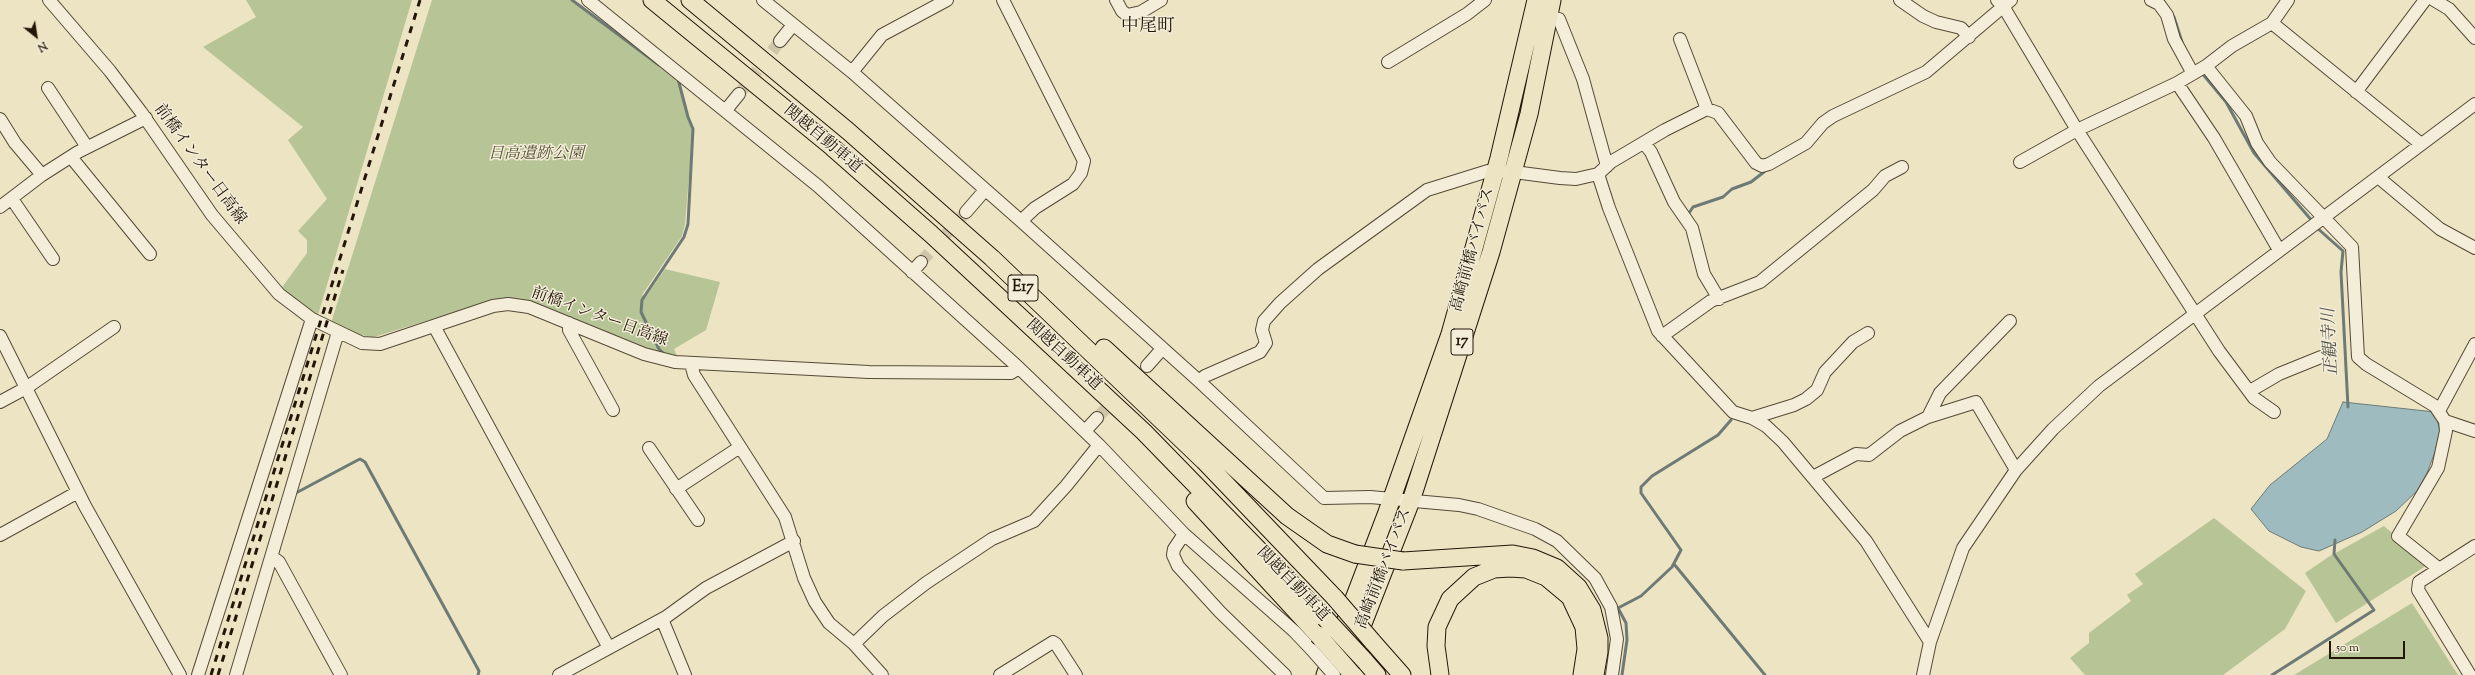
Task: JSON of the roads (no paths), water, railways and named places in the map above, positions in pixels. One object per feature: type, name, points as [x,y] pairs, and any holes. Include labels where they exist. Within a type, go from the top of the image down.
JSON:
[{"type":"highway","name":"関越自動車道","points":[[652,0],[832,147],[925,228],[1144,432],[1325,618],[1377,675]]},
{"type":"highway","name":"関越自動車道","points":[[690,0],[848,131],[992,258],[1204,461],[1335,598],[1402,675]]},
{"type":"highway","name":"高崎前橋バイパス","points":[[1325,675],[1347,621],[1450,334],[1495,170],[1536,0]]},
{"type":"highway","name":"高崎前橋バイパス","points":[[1342,675],[1411,502],[1491,252],[1529,114],[1552,0]]},
{"type":"highway","points":[[992,258],[1067,315],[1287,516],[1327,544],[1355,554],[1403,561],[1513,554],[1533,558],[1556,568],[1578,588],[1592,610],[1599,638],[1599,652],[1595,675]]},
{"type":"highway","points":[[1144,432],[1198,504],[1315,642],[1353,675]]},
{"type":"highway","points":[[1440,675],[1436,646],[1437,627],[1450,599],[1474,577],[1494,569],[1510,568],[1526,569],[1546,577],[1570,597],[1581,617],[1585,633],[1586,649],[1582,675]]},
{"type":"highway","points":[[1313,675],[1327,654],[1341,626],[1347,621]]},
{"type":"street","name":"前橋インター日高線","points":[[49,0],[110,71],[146,118],[212,215],[279,294],[312,319],[362,343],[375,345],[493,306],[508,304],[529,307],[655,357],[692,364],[869,372],[1011,373],[1018,368]]},
{"type":"street","points":[[588,0],[726,110],[818,186],[1085,431],[1184,534],[1294,631],[1315,642],[1334,675]]},
{"type":"street","points":[[763,0],[852,72],[1021,221],[1162,349],[1200,381],[1324,498],[1348,497],[1391,499],[1411,502],[1459,505],[1478,509],[1535,529],[1563,545],[1595,578],[1611,607],[1617,639],[1612,675]]},
{"type":"street","points":[[852,72],[882,36],[947,0]]},
{"type":"street","points":[[1003,0],[1084,161],[1082,173],[1073,184],[1032,211],[1021,221]]},
{"type":"street","points":[[1116,0],[1122,11],[1131,15],[1161,0]]},
{"type":"street","points":[[1900,0],[1923,16],[1936,22],[1961,28],[1969,37]]},
{"type":"street","points":[[2151,0],[2159,4],[2167,15],[2174,39],[2192,72]]},
{"type":"street","points":[[2020,162],[2078,130],[2177,83],[2192,72],[2206,66],[2232,46],[2272,23],[2288,0]]},
{"type":"street","points":[[2356,92],[2425,0]]},
{"type":"street","points":[[2434,0],[2449,9],[2475,38]]},
{"type":"street","points":[[1388,62],[1479,2]]},
{"type":"street","points":[[1200,381],[1205,376],[1260,352],[1266,343],[1262,330],[1264,321],[1280,303],[1318,269],[1414,198],[1434,187],[1485,171],[1495,170],[1576,179],[1603,170],[1644,143],[1707,109],[1718,113],[1756,163],[1762,166],[1769,164],[1806,143],[1823,123],[1833,116],[1926,72],[1969,37],[2004,2],[2078,130],[2219,351],[2254,398],[2274,412]]},
{"type":"street","points":[[1549,17],[1559,19],[1583,79],[1612,215],[1656,327],[1662,336],[1733,412],[1752,418],[1766,426],[1783,442],[1866,541],[1930,642]]},
{"type":"street","points":[[2272,23],[2421,144]]},
{"type":"street","points":[[780,41],[793,25]]},
{"type":"street","points":[[1680,38],[1707,109]]},
{"type":"street","points":[[2206,66],[2246,116],[2257,143],[2270,162],[2352,246],[2358,357],[2442,416],[2475,431]]},
{"type":"street","points":[[2177,83],[2214,138],[2279,250]]},
{"type":"street","points":[[48,88],[87,147]]},
{"type":"street","points":[[726,110],[739,94]]},
{"type":"street","points":[[1923,675],[1930,642],[1963,548],[2016,470],[2053,429],[2099,386],[2421,144],[2473,109]]},
{"type":"street","points":[[0,207],[42,175],[87,147],[146,118]]},
{"type":"street","points":[[0,119],[11,137],[42,175]]},
{"type":"street","points":[[1644,143],[1651,152],[1674,202],[1692,228],[1704,274],[1719,299]]},
{"type":"street","points":[[71,157],[150,254]]},
{"type":"street","points":[[1662,336],[1712,301],[1760,282],[1873,190],[1885,176],[1902,167]]},
{"type":"street","points":[[2378,177],[2440,229],[2475,248]]},
{"type":"street","points":[[966,212],[985,190]]},
{"type":"street","points":[[12,199],[53,259]]},
{"type":"street","points":[[912,272],[921,262]]},
{"type":"street","points":[[198,675],[312,319]]},
{"type":"street","points":[[1928,417],[1940,393],[2010,320]]},
{"type":"street","points":[[569,323],[569,330],[613,410]]},
{"type":"street","points":[[434,326],[609,648]]},
{"type":"street","points":[[0,402],[26,388],[114,327]]},
{"type":"street","points":[[236,675],[338,332]]},
{"type":"street","points":[[1752,418],[1794,405],[1806,399],[1817,390],[1825,372],[1853,342],[1868,333]]},
{"type":"street","points":[[0,336],[78,492],[180,675]]},
{"type":"street","points":[[2438,568],[2398,536],[2438,468],[2446,431],[2442,416],[2475,344]]},
{"type":"street","points":[[1147,366],[1162,349]]},
{"type":"street","points":[[2250,391],[2279,374],[2321,357]]},
{"type":"street","points":[[692,364],[694,376],[785,518],[794,540],[804,578],[815,602],[829,623],[854,644],[882,675]]},
{"type":"street","points":[[1813,478],[1856,454],[1869,455],[1900,431],[1928,417],[1976,402],[2016,470]]},
{"type":"street","points":[[1085,431],[1097,418]]},
{"type":"street","points":[[854,644],[897,604],[926,583],[992,539],[1034,520],[1066,486],[1099,445]]},
{"type":"street","points":[[676,488],[740,447]]},
{"type":"street","points":[[649,448],[698,520]]},
{"type":"street","points":[[0,535],[78,492]]},
{"type":"street","points":[[1184,534],[1174,549],[1173,555],[1178,566],[1220,612],[1285,675]]},
{"type":"street","points":[[559,675],[662,619],[706,588],[794,540]]},
{"type":"street","points":[[2470,675],[2418,590],[2419,582],[2438,568],[2475,546]]},
{"type":"street","points":[[272,557],[279,562],[341,675]]},
{"type":"street","points":[[662,619],[685,675]]},
{"type":"street","points":[[1000,675],[1053,642],[1056,644],[1076,675]]},
{"type":"water","points":[[2343,402],[2435,412],[2440,431],[2435,452],[2427,473],[2417,491],[2396,511],[2362,532],[2319,551],[2301,547],[2269,531],[2251,509],[2270,485],[2327,439]]},
{"type":"waterway","points":[[572,0],[659,65]]},
{"type":"waterway","name":"正観寺川","points":[[2163,1],[2174,17],[2182,42]]},
{"type":"waterway","name":"正観寺川","points":[[2201,72],[2226,102],[2254,153],[2313,222]]},
{"type":"waterway","points":[[665,355],[659,349],[641,312],[642,300],[684,237],[688,224],[693,129],[688,117],[678,79]]},
{"type":"waterway","points":[[1689,213],[1693,207],[1723,197],[1732,189],[1751,182],[1764,172]]},
{"type":"waterway","name":"正観寺川","points":[[2316,227],[2343,251],[2341,272],[2348,407]]},
{"type":"waterway","points":[[1622,675],[1627,640],[1626,623],[1618,608],[1641,596],[1672,567],[1681,550],[1641,493],[1641,487],[1652,476],[1718,435],[1731,420]]},
{"type":"waterway","points":[[294,494],[360,459],[365,462],[479,671],[478,675]]},
{"type":"waterway","name":"正観寺川","points":[[2272,675],[2374,610],[2334,554],[2335,540]]},
{"type":"waterway","points":[[1674,564],[1765,675]]},
{"type":"tunnel","points":[[739,94],[780,41]]},
{"type":"tunnel","points":[[921,262],[966,212]]},
{"type":"tunnel","points":[[1097,418],[1147,366]]},
{"type":"railway","points":[[211,675],[420,0]]},
{"type":"railway","points":[[218,675],[343,270]]},
{"type":"district","name":"中尾町","points":[[1148,28]]},
{"type":"park label","name":"日高遺跡公園","points":[[536,155]]}]
